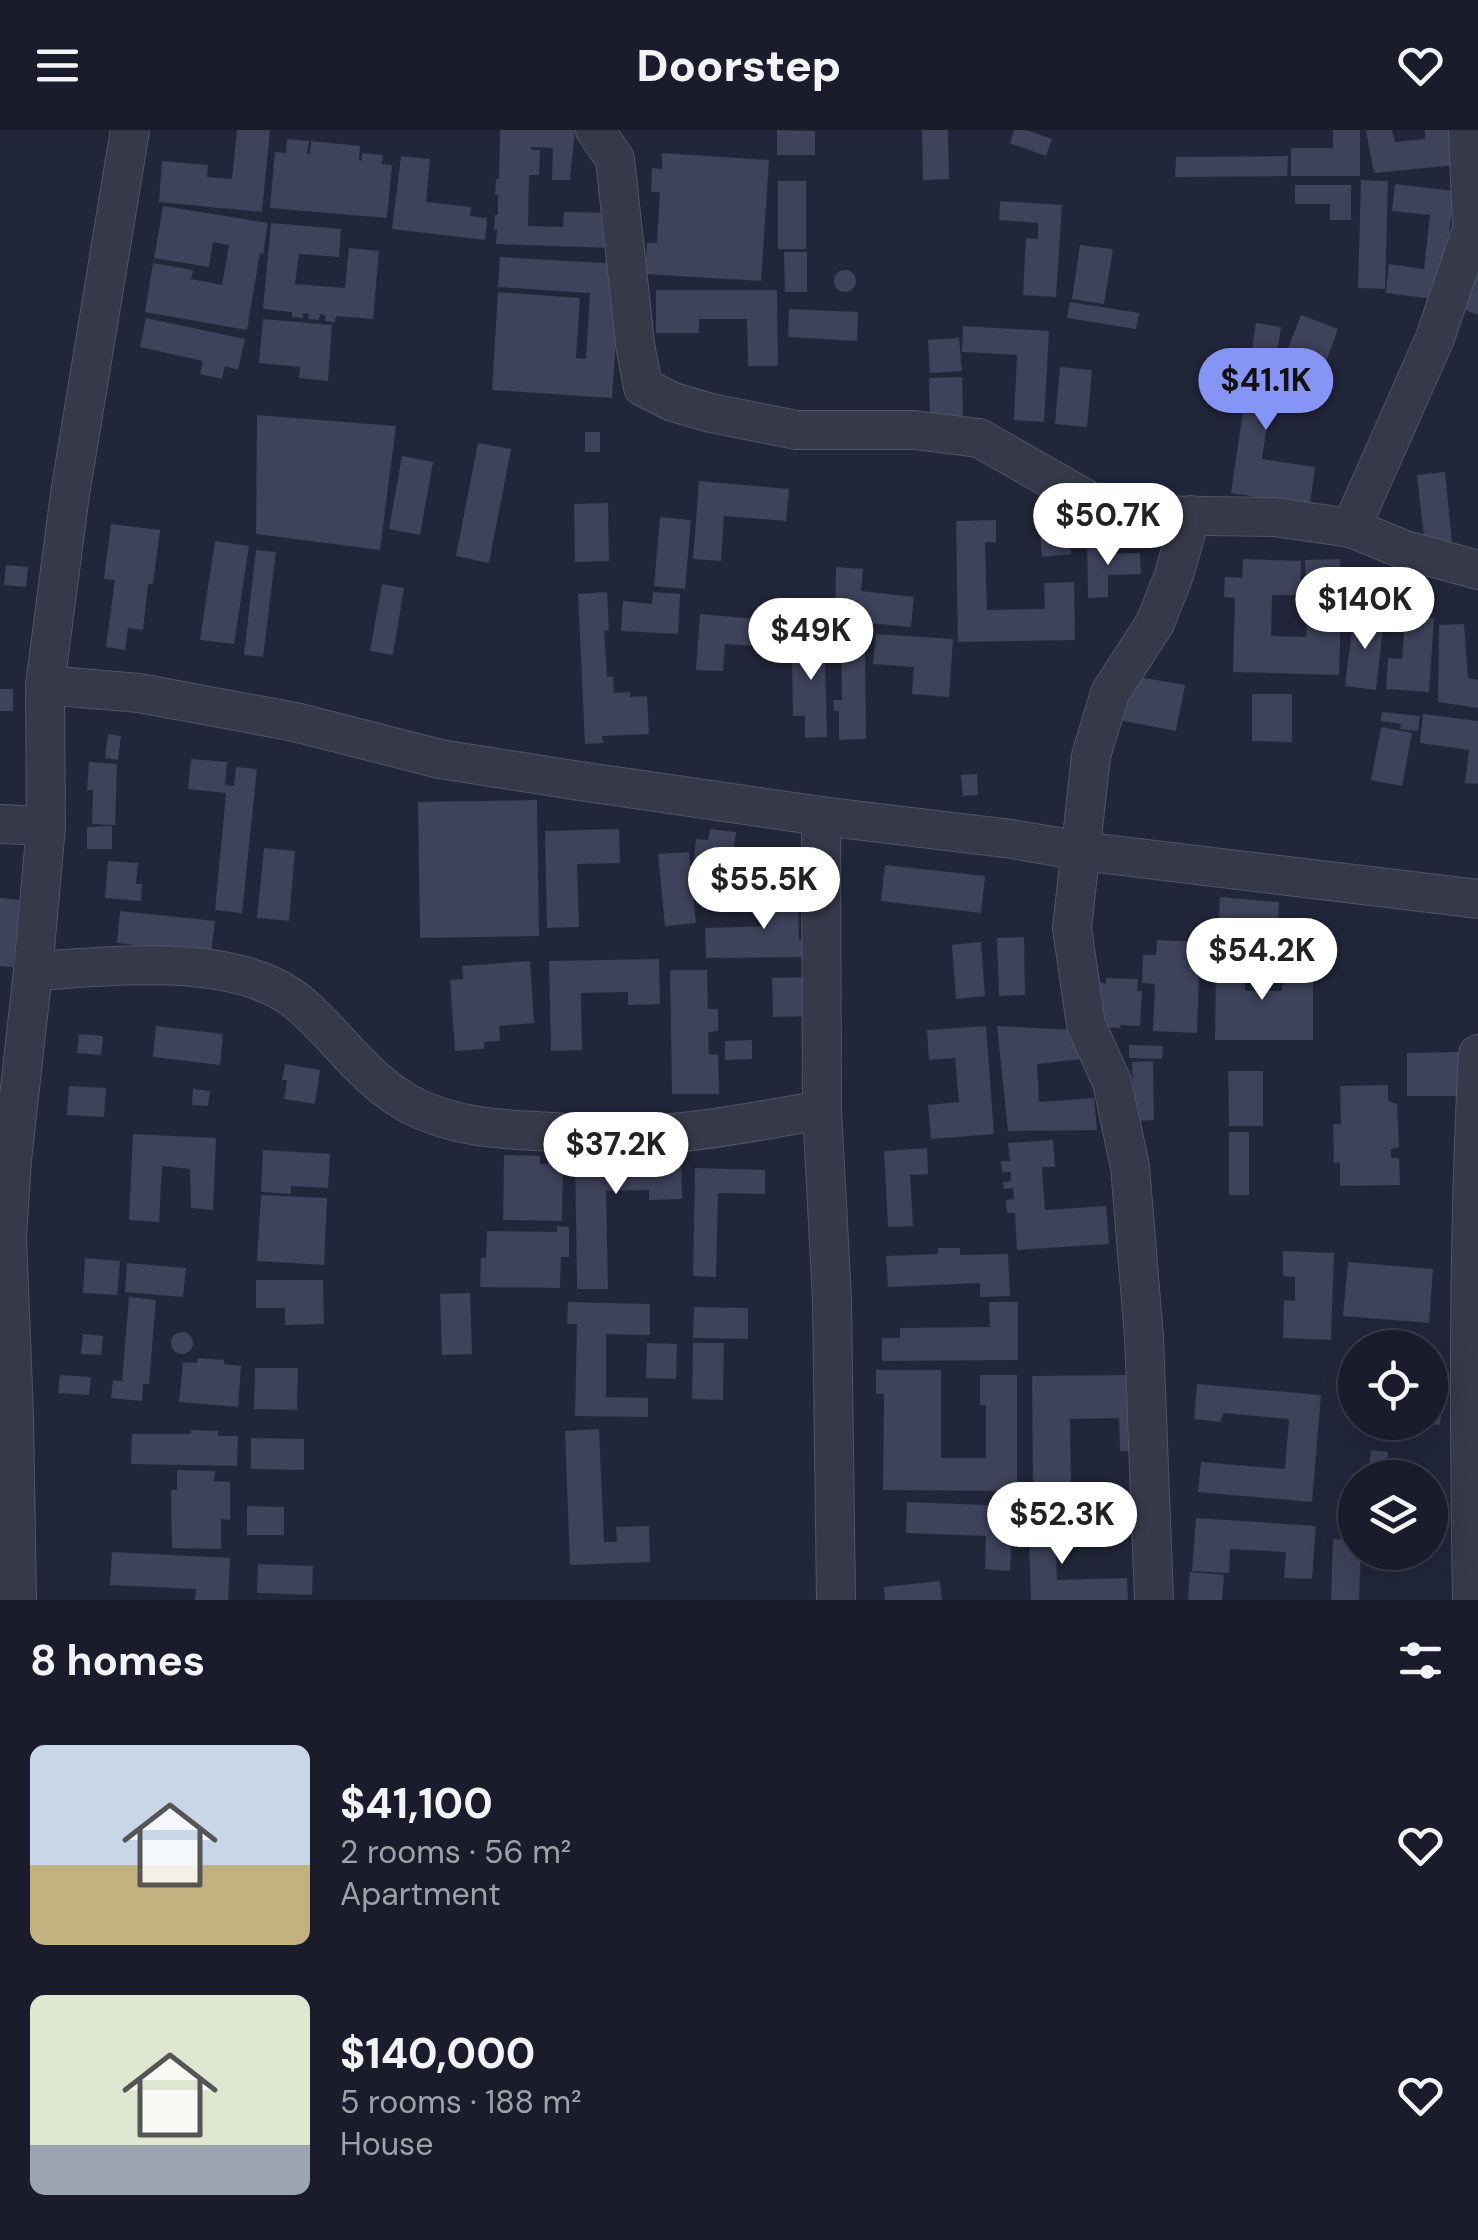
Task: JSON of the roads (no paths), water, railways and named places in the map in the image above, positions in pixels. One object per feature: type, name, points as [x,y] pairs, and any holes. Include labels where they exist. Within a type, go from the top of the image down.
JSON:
[{"type":"street","points":[[11,1584],[14,1415],[3,1237],[46,826],[45,684],[70,494],[130,130]]},
{"type":"street","points":[[596,130],[615,159],[643,388],[698,410],[796,430],[914,430],[979,438],[1100,507],[1142,515],[1274,517],[1352,528],[1405,550],[1478,570]]},
{"type":"street","points":[[1352,528],[1435,338],[1472,229],[1468,130]]},
{"type":"street","points":[[1154,1600],[1144,1337],[1130,1166],[1112,1082],[1086,1024],[1072,928],[1091,756],[1110,693],[1156,623],[1190,515]]},
{"type":"street","points":[[45,684],[139,693],[296,722],[440,759],[821,816],[1478,899]]},
{"type":"street","points":[[821,816],[822,1110],[832,1299],[836,1600]]},
{"type":"street","points":[[0,824],[46,826]]},
{"type":"street","points":[[33,971],[158,965],[218,971],[254,980],[278,989],[298,1003],[383,1086],[417,1108],[463,1125],[595,1134],[672,1134],[822,1110]]},
{"type":"street","points":[[1472,1600],[1472,1202],[1478,1054]]}]
